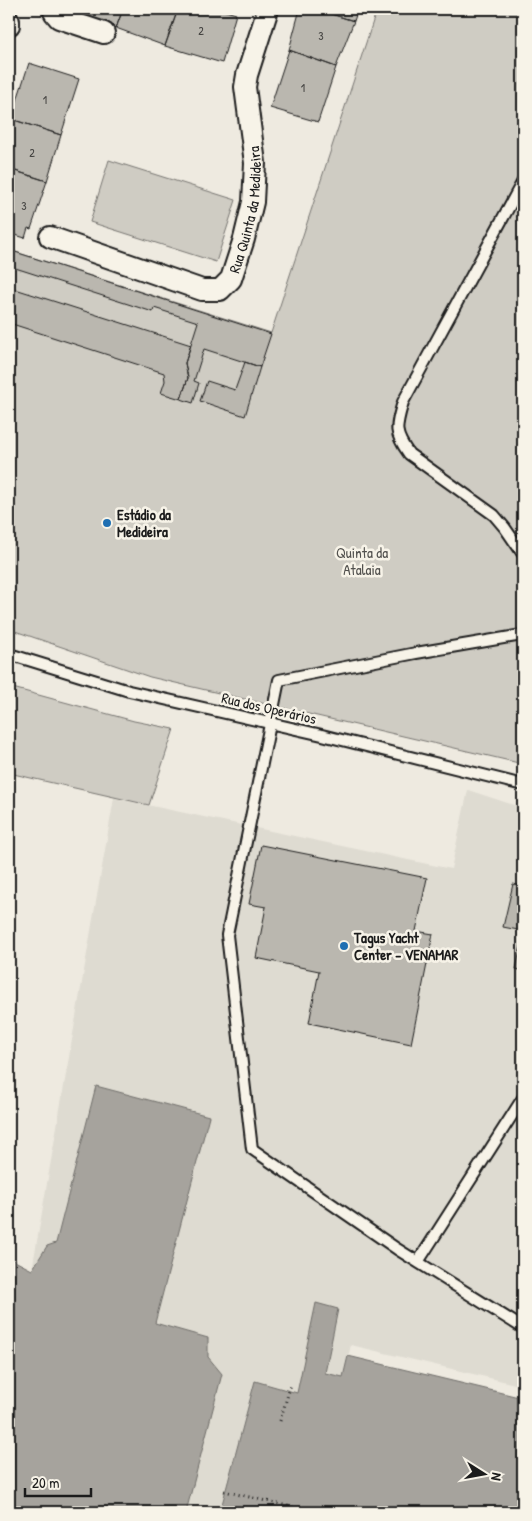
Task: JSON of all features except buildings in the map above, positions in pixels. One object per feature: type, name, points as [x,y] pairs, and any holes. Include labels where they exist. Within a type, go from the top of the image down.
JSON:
[{"type":"street","points":[[54,9],[59,18],[104,33]]},
{"type":"street","name":"Rua Quinta da Medideira","points":[[50,237],[202,290],[220,290],[231,279],[242,247],[253,202],[254,142],[245,87],[268,9]]},
{"type":"lane","points":[[523,181],[403,402],[396,431],[409,454],[494,515],[523,554]]},
{"type":"lane","points":[[523,635],[416,653],[279,680],[227,936],[252,1149],[418,1262],[523,1328]]},
{"type":"lane","name":"Rua dos Operários","points":[[9,654],[129,691],[270,723],[523,785]]},
{"type":"lane","points":[[418,1262],[523,1098]]},
{"type":"path","points":[[280,1421],[292,1384]]},
{"type":"path","points":[[224,1491],[313,1512]]},
{"type":"path","points":[[217,1512],[219,1505]]},
{"type":"shaded area","points":[[468,790],[523,808],[523,1386],[351,1345],[343,1377],[324,1373],[338,1309],[297,1394],[255,1381],[220,1512],[203,1512],[187,1508],[221,1374],[208,1357],[208,1338],[155,1323],[209,1116],[96,1086],[56,1243],[32,1270],[114,798],[451,869]]},
{"type":"shaded area","points":[[96,1086],[209,1116],[155,1323],[208,1338],[208,1357],[222,1374],[187,1508],[203,1512],[9,1512],[9,1258],[32,1270],[47,1246],[56,1243]]},
{"type":"shaded area","points":[[316,1303],[338,1309],[325,1373],[343,1377],[348,1356],[523,1398],[523,1512],[220,1512],[255,1381],[297,1393]]},
{"type":"green space","name":"Quinta da Atalaia","points":[[377,9],[523,9],[523,764],[150,677],[9,629],[9,250],[271,333]]},
{"type":"green space","points":[[109,160],[236,200],[216,262],[90,222]]},
{"type":"green space","points":[[9,687],[134,721],[174,729],[149,805],[9,773]]},
{"type":"place","name":"Estádio da Medideira","points":[[107,523]]},
{"type":"place","name":"Tagus Yacht Center - VENAMAR","points":[[344,946]]}]
